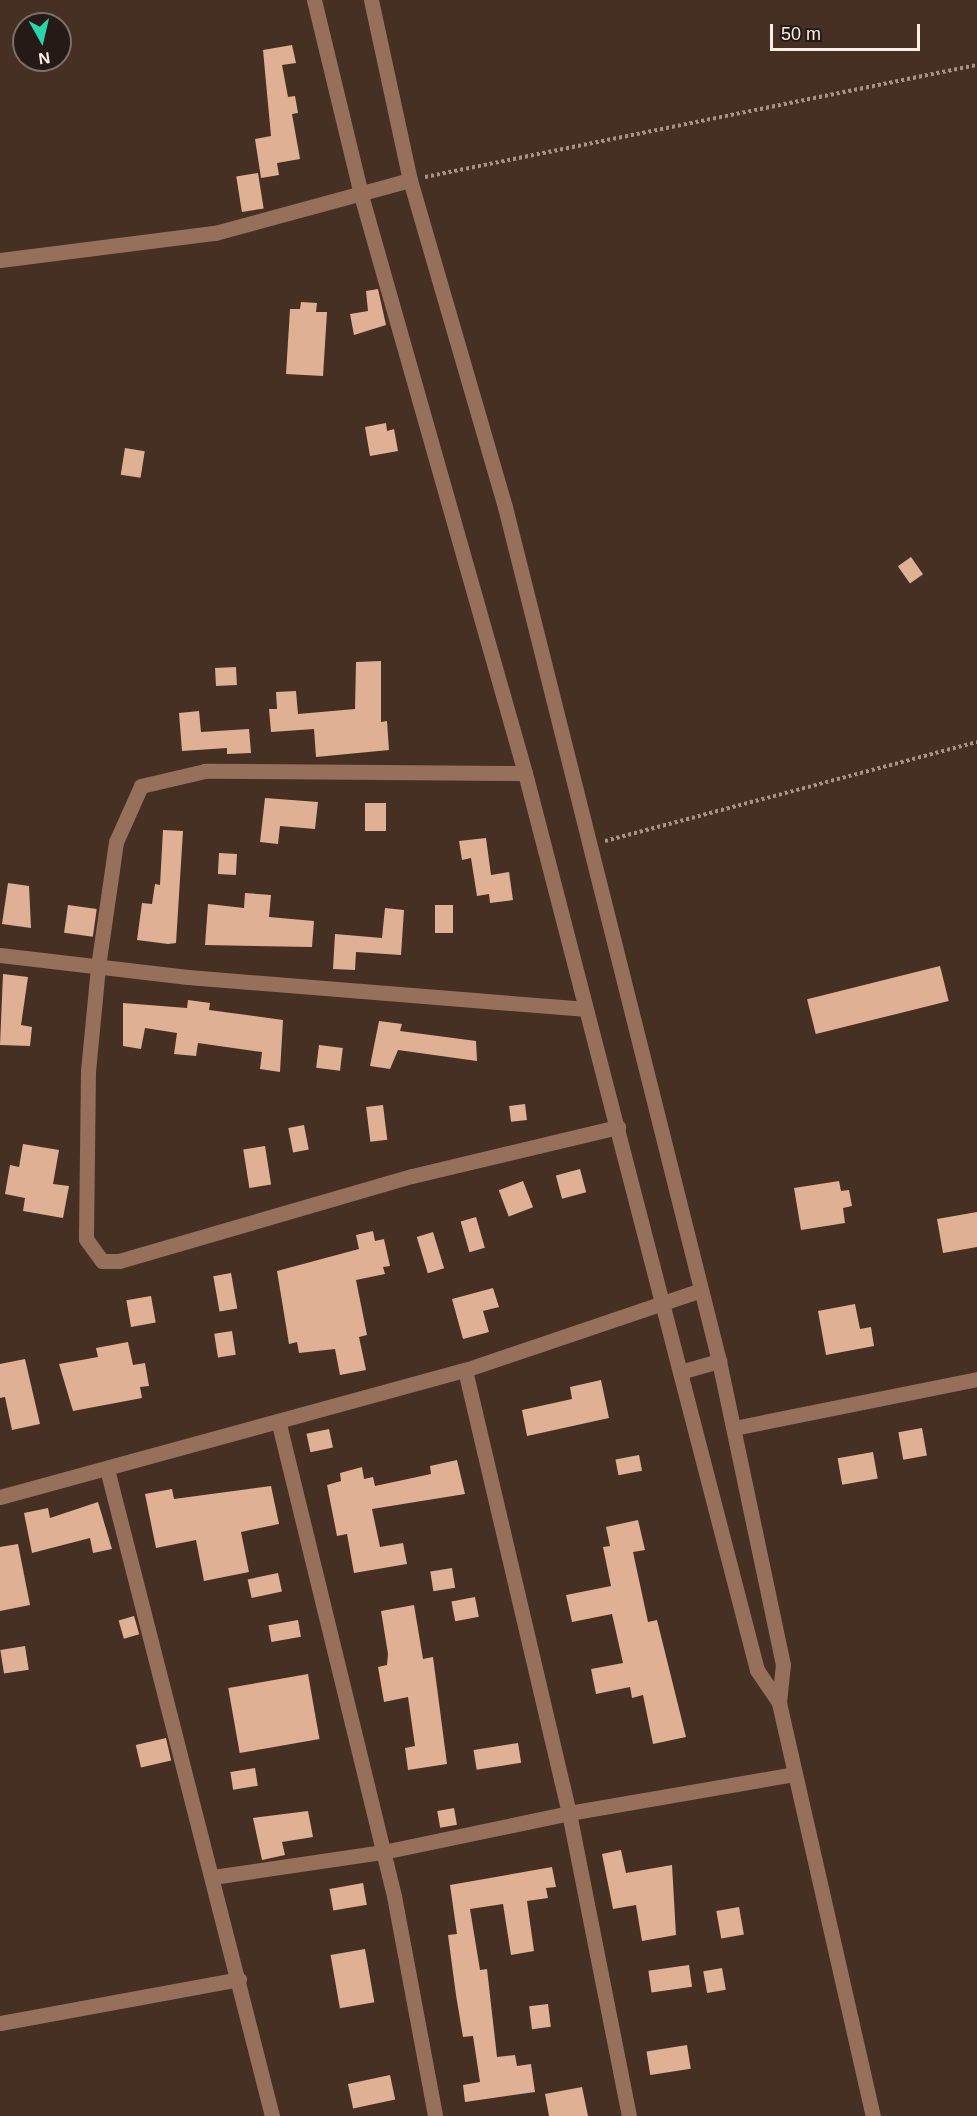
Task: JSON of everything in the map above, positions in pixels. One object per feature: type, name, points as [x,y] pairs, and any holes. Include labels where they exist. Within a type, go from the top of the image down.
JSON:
[{"type":"street","points":[[314,0],[362,195],[525,773],[584,1010],[618,1127],[757,1670],[779,1703]]},
{"type":"street","points":[[371,0],[410,180],[502,496],[719,1361],[783,1664],[779,1703],[873,2116]]},
{"type":"street","points":[[0,260],[215,233],[362,195],[410,180]]},
{"type":"street","points":[[525,773],[205,771],[141,786],[116,842],[98,967],[88,1071],[86,1239],[102,1261],[167,1251],[412,1176],[618,1127]]},
{"type":"street","points":[[0,955],[98,967],[584,1010]]},
{"type":"street","points":[[0,1497],[279,1424],[465,1370],[701,1290]]},
{"type":"street","points":[[680,1372],[719,1361]]},
{"type":"street","points":[[465,1370],[568,1813],[629,2116]]},
{"type":"street","points":[[734,1428],[977,1379]]},
{"type":"street","points":[[279,1424],[383,1852],[435,2116]]},
{"type":"street","points":[[107,1469],[213,1876],[272,2116]]},
{"type":"street","points":[[213,1876],[383,1852],[568,1813],[794,1774]]},
{"type":"street","points":[[0,2023],[239,1979]]},
{"type":"path","points":[[410,180],[977,64]]},
{"type":"path","points":[[590,845],[977,742]]},
{"type":"building","points":[[292,45],[296,63],[282,65],[288,97],[295,96],[298,113],[292,114],[300,159],[277,163],[279,175],[261,178],[255,139],[271,136],[263,50]]},
{"type":"building","points":[[258,173],[264,209],[242,212],[236,176]]},
{"type":"building","points":[[378,289],[386,325],[354,335],[350,314],[368,311],[366,291]]},
{"type":"building","points":[[301,302],[317,303],[316,312],[327,312],[323,376],[286,374],[290,309],[300,309]]},
{"type":"building","points":[[386,423],[387,431],[394,429],[398,451],[370,456],[365,427]]},
{"type":"building","points":[[125,448],[145,451],[141,478],[121,475]]},
{"type":"building","points":[[911,557],[923,574],[910,583],[898,566]]},
{"type":"building","points":[[381,661],[381,722],[387,721],[389,750],[316,757],[314,729],[271,732],[269,709],[277,709],[276,692],[296,691],[298,714],[355,709],[356,662]]},
{"type":"building","points":[[236,667],[237,685],[216,686],[215,668]]},
{"type":"building","points":[[199,711],[201,732],[249,729],[251,753],[227,754],[227,748],[182,751],[179,713]]},
{"type":"building","points":[[265,798],[318,802],[315,829],[280,826],[278,844],[260,842]]},
{"type":"building","points":[[365,803],[386,803],[386,831],[365,831]]},
{"type":"building","points":[[163,830],[183,831],[176,943],[168,944],[137,940],[142,903],[152,904],[155,884],[160,885]]},
{"type":"building","points":[[486,838],[491,875],[509,872],[513,900],[490,903],[489,894],[477,896],[471,858],[462,860],[459,841]]},
{"type":"building","points":[[219,853],[237,854],[236,875],[218,874]]},
{"type":"building","points":[[8,883],[29,886],[31,928],[2,924]]},
{"type":"building","points":[[245,893],[271,895],[269,917],[314,921],[312,947],[205,945],[208,904],[244,908]]},
{"type":"building","points":[[68,905],[97,909],[93,937],[64,933]]},
{"type":"building","points":[[435,905],[453,905],[453,933],[435,933]]},
{"type":"building","points":[[385,908],[404,910],[401,955],[356,952],[355,970],[333,969],[335,934],[382,938]]},
{"type":"building","points":[[940,966],[949,1001],[816,1034],[807,999]]},
{"type":"building","points":[[3,974],[28,977],[21,1025],[32,1027],[30,1046],[0,1045]]},
{"type":"building","points":[[188,1000],[210,1003],[209,1010],[283,1020],[280,1072],[260,1069],[262,1052],[198,1043],[196,1056],[174,1054],[177,1033],[145,1028],[141,1049],[123,1046],[123,1003],[187,1008]]},
{"type":"building","points":[[379,1021],[402,1024],[400,1031],[476,1041],[477,1061],[398,1050],[390,1069],[370,1066]]},
{"type":"building","points":[[319,1045],[343,1048],[340,1071],[316,1068]]},
{"type":"building","points":[[525,1104],[527,1120],[511,1122],[509,1106]]},
{"type":"building","points":[[383,1105],[387,1140],[370,1142],[366,1107]]},
{"type":"building","points":[[304,1125],[309,1150],[293,1153],[288,1128]]},
{"type":"building","points":[[23,1144],[59,1150],[53,1184],[69,1186],[63,1218],[23,1211],[25,1198],[5,1194],[10,1165],[19,1167]]},
{"type":"building","points":[[265,1146],[271,1185],[249,1188],[243,1149]]},
{"type":"building","points":[[580,1169],[586,1192],[562,1199],[556,1175]]},
{"type":"building","points":[[523,1181],[533,1207],[509,1216],[499,1190]]},
{"type":"building","points":[[839,1181],[841,1191],[849,1190],[852,1206],[843,1208],[845,1223],[801,1230],[794,1188]]},
{"type":"building","points":[[977,1212],[977,1247],[943,1253],[937,1219]]},
{"type":"building","points":[[476,1217],[485,1248],[469,1252],[461,1221]]},
{"type":"building","points":[[373,1231],[375,1241],[384,1239],[390,1266],[383,1267],[385,1274],[356,1280],[367,1335],[359,1337],[366,1370],[340,1375],[335,1349],[299,1353],[297,1342],[289,1344],[277,1271],[359,1249],[356,1235]]},
{"type":"building","points":[[433,1232],[444,1268],[428,1273],[417,1237]]},
{"type":"building","points":[[231,1273],[237,1308],[220,1312],[213,1276]]},
{"type":"building","points":[[493,1288],[499,1307],[483,1311],[489,1332],[463,1339],[452,1299]]},
{"type":"building","points":[[151,1296],[156,1323],[131,1327],[126,1300]]},
{"type":"building","points":[[855,1304],[860,1329],[871,1327],[874,1346],[826,1355],[818,1311]]},
{"type":"building","points":[[232,1331],[236,1355],[218,1358],[214,1334]]},
{"type":"building","points":[[128,1342],[133,1365],[145,1363],[149,1386],[140,1387],[142,1398],[73,1411],[59,1364],[98,1357],[96,1348]]},
{"type":"building","points":[[25,1359],[40,1424],[12,1430],[5,1397],[0,1398],[0,1364]]},
{"type":"building","points":[[601,1380],[609,1418],[527,1436],[522,1410],[572,1399],[570,1387]]},
{"type":"building","points":[[922,1428],[927,1456],[903,1460],[898,1432]]},
{"type":"building","points":[[329,1429],[333,1448],[310,1452],[307,1434]]},
{"type":"building","points":[[873,1452],[878,1479],[842,1485],[838,1458]]},
{"type":"building","points":[[639,1455],[642,1471],[618,1475],[615,1460]]},
{"type":"building","points":[[457,1460],[465,1494],[372,1509],[380,1547],[403,1543],[407,1564],[354,1573],[347,1534],[337,1536],[327,1485],[341,1481],[340,1473],[362,1467],[364,1479],[373,1477],[375,1486],[431,1474],[430,1466]]},
{"type":"building","points":[[271,1486],[279,1524],[241,1532],[249,1572],[204,1581],[196,1540],[156,1548],[145,1494],[172,1489],[174,1499]]},
{"type":"building","points":[[98,1502],[112,1549],[93,1553],[90,1538],[32,1553],[24,1513],[48,1508],[50,1518]]},
{"type":"building","points":[[638,1520],[645,1550],[633,1552],[648,1622],[657,1620],[686,1737],[653,1744],[643,1695],[632,1698],[630,1687],[596,1694],[591,1669],[623,1663],[612,1614],[572,1622],[566,1595],[611,1586],[603,1547],[610,1546],[606,1527]]},
{"type":"building","points":[[18,1544],[30,1605],[0,1611],[0,1547]]},
{"type":"building","points":[[452,1568],[455,1588],[433,1591],[430,1571]]},
{"type":"building","points":[[278,1573],[282,1592],[252,1598],[248,1579]]},
{"type":"building","points":[[475,1597],[479,1617],[455,1621],[451,1602]]},
{"type":"building","points":[[414,1605],[423,1659],[433,1657],[447,1764],[408,1770],[405,1748],[415,1746],[408,1697],[384,1702],[378,1667],[387,1665],[388,1654],[381,1611]]},
{"type":"building","points":[[134,1616],[139,1634],[124,1639],[119,1620]]},
{"type":"building","points":[[298,1620],[301,1637],[271,1642],[268,1625]]},
{"type":"building","points":[[25,1646],[29,1670],[4,1674],[0,1650]]},
{"type":"building","points":[[308,1674],[319,1739],[240,1753],[228,1688]]},
{"type":"building","points":[[166,1738],[171,1760],[141,1767],[136,1745]]},
{"type":"building","points":[[518,1743],[521,1763],[477,1770],[474,1750]]},
{"type":"building","points":[[255,1768],[258,1786],[233,1790],[230,1772]]},
{"type":"building","points":[[454,1808],[457,1825],[440,1828],[437,1811]]},
{"type":"building","points":[[308,1811],[313,1837],[282,1842],[285,1855],[262,1860],[253,1818]]},
{"type":"building","points":[[621,1850],[626,1873],[672,1865],[676,1935],[642,1941],[636,1905],[613,1909],[602,1854]]},
{"type":"building","points":[[552,1867],[556,1887],[546,1888],[548,1898],[527,1901],[534,1951],[511,1955],[503,1904],[470,1909],[480,1970],[487,1969],[497,2057],[515,2055],[517,2066],[531,2064],[535,2092],[465,2102],[463,2085],[480,2082],[473,2036],[463,2037],[456,1995],[448,1935],[457,1934],[450,1885]]},
{"type":"building","points":[[363,1883],[367,1905],[333,1911],[330,1889]]},
{"type":"building","points":[[739,1907],[744,1935],[721,1939],[716,1911]]},
{"type":"building","points":[[365,1949],[374,2002],[340,2008],[331,1955]]},
{"type":"building","points":[[689,1965],[692,1987],[651,1992],[648,1971]]},
{"type":"building","points":[[722,1968],[726,1990],[707,1993],[703,1971]]},
{"type":"building","points":[[548,2004],[551,2027],[532,2029],[529,2006]]},
{"type":"building","points":[[687,2045],[691,2069],[650,2075],[647,2051]]},
{"type":"building","points":[[390,2075],[395,2099],[353,2108],[348,2084]]},
{"type":"building","points":[[582,2087],[588,2116],[549,2116],[545,2094]]}]
